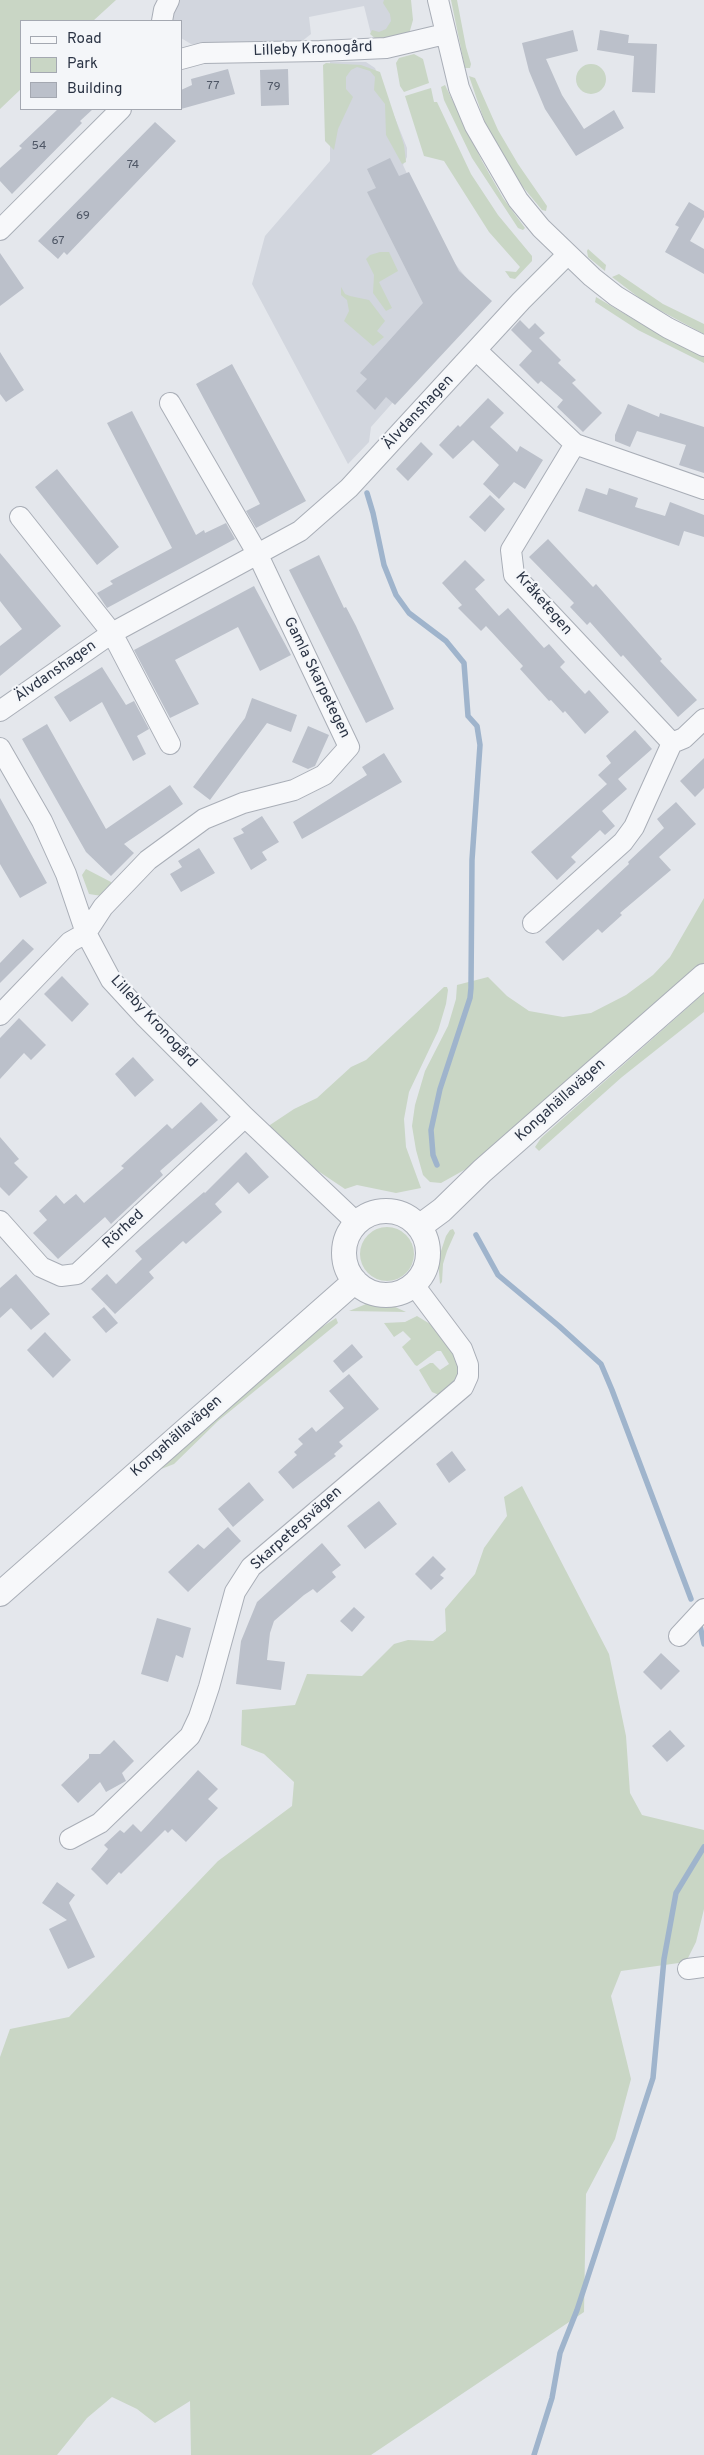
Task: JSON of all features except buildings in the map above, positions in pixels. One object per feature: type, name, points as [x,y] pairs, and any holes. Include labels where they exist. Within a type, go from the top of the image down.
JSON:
[{"type":"street","points":[[162,20],[164,10],[169,0]]},
{"type":"street","points":[[438,0],[459,88],[475,126],[518,200],[567,255],[616,296],[668,328],[704,346]]},
{"type":"street","name":"Lilleby Kronogård","points":[[182,59],[203,53],[386,48],[445,34]]},
{"type":"street","points":[[0,230],[120,110]]},
{"type":"street","name":"Älvdanshagen","points":[[0,711],[112,633],[300,531],[349,488],[476,350],[567,255]]},
{"type":"street","points":[[476,350],[575,444],[704,489]]},
{"type":"street","points":[[170,403],[257,553]]},
{"type":"street","name":"Kråketegen","points":[[575,444],[511,550],[514,575],[672,743]]},
{"type":"street","name":"Älvdanshagen","points":[[20,517],[112,633],[170,744]]},
{"type":"street","name":"Gamla Skarpetegen","points":[[86,933],[103,908],[148,860],[202,821],[244,803],[294,790],[324,775],[349,747],[257,553]]},
{"type":"street","points":[[533,923],[623,842],[634,827],[672,743],[684,738],[704,719]]},
{"type":"street","name":"Lilleby Kronogård","points":[[0,748],[42,821],[63,866],[86,933],[111,980],[144,1018],[357,1223]]},
{"type":"street","points":[[0,1015],[70,942],[86,933]]},
{"type":"street","name":"Kongahällavägen","points":[[419,1227],[442,1210],[482,1171],[704,976]]},
{"type":"street","name":"Rörhed","points":[[0,1221],[40,1267],[60,1276],[77,1274],[245,1117]]},
{"type":"street","points":[[389,1211],[406,1216],[419,1227],[427,1241],[428,1257],[424,1272],[414,1285],[399,1293],[383,1295],[368,1290],[355,1280],[347,1267],[345,1251],[348,1236],[357,1223],[372,1214],[389,1211]]},
{"type":"street","name":"Kongahällavägen","points":[[0,1594],[355,1280]]},
{"type":"street","name":"Skarpetegsvägen","points":[[70,1839],[100,1823],[190,1736],[199,1717],[209,1687],[233,1599],[251,1566],[463,1387],[468,1376],[468,1365],[462,1349],[414,1285]]},
{"type":"street","points":[[679,1636],[704,1609]]},
{"type":"shaded area","points":[[178,0],[392,0],[398,35],[371,34],[364,6],[309,17],[311,34],[301,42],[191,44],[182,39],[182,20],[171,20],[170,16]]},
{"type":"shaded area","points":[[330,62],[366,62],[375,68],[407,148],[407,157],[403,165],[441,246],[484,300],[371,427],[369,442],[348,464],[252,284],[265,236],[330,161]]},
{"type":"green space","points":[[0,0],[116,0],[94,20],[20,20],[20,90],[0,109]]},
{"type":"green space","points":[[384,0],[411,0],[413,20],[409,34],[379,42],[370,34],[372,30],[379,32],[386,29],[391,21],[390,14],[383,3]]},
{"type":"green space","points":[[451,0],[457,0],[471,64],[470,68],[465,68]]},
{"type":"green space","points":[[414,54],[423,59],[429,83],[404,92],[400,86],[396,63],[399,58]]},
{"type":"green space","points":[[326,63],[361,65],[380,72],[404,145],[406,162],[402,164],[386,135],[385,104],[374,90],[375,77],[370,71],[357,67],[351,70],[346,77],[346,89],[353,97],[338,129],[334,150],[325,141],[323,65]]},
{"type":"green space","points":[[591,64],[602,68],[606,79],[602,90],[591,94],[580,90],[576,79],[580,68]]},
{"type":"green space","points":[[469,76],[475,78],[498,130],[518,164],[547,206],[546,211],[542,210],[513,175],[486,126]]},
{"type":"green space","points":[[445,85],[482,161],[503,198],[525,228],[523,230],[518,228],[472,158],[444,100],[441,87]]},
{"type":"green space","points":[[431,88],[434,102],[437,102],[471,174],[498,215],[532,256],[532,261],[515,279],[510,278],[505,271],[516,272],[520,267],[489,232],[444,161],[424,156],[405,96]]},
{"type":"green space","points":[[588,249],[606,265],[605,271],[588,257]]},
{"type":"green space","points":[[389,252],[398,271],[379,282],[392,308],[386,311],[373,293],[374,275],[366,259],[370,255]]},
{"type":"green space","points":[[619,274],[663,304],[704,324],[704,334],[646,303],[612,277]]},
{"type":"green space","points":[[341,287],[345,294],[369,300],[385,321],[377,331],[384,337],[373,346],[344,321],[349,311],[347,300],[341,295]]},
{"type":"green space","points":[[596,297],[674,343],[704,355],[704,363],[638,330],[595,302]]},
{"type":"green space","points":[[86,869],[111,882],[112,884],[102,896],[89,894],[82,875]]},
{"type":"green space","points":[[704,898],[704,963],[475,1164],[441,1183],[430,1182],[423,1175],[412,1126],[415,1105],[425,1071],[448,1026],[456,999],[457,985],[488,977],[507,996],[529,1011],[563,1017],[591,1013],[626,995],[653,975],[670,957]]},
{"type":"green space","points":[[444,987],[447,987],[448,990],[438,1031],[409,1092],[404,1119],[406,1147],[421,1188],[396,1193],[357,1185],[345,1189],[303,1161],[267,1127],[294,1109],[317,1098],[351,1067],[366,1060]]},
{"type":"green space","points":[[704,993],[704,1012],[622,1077],[539,1151],[535,1147],[541,1138]]},
{"type":"green space","points":[[382,1227],[392,1227],[402,1231],[410,1239],[414,1254],[410,1269],[402,1277],[392,1281],[382,1281],[372,1277],[364,1269],[360,1259],[360,1249],[364,1239],[372,1231]]},
{"type":"green space","points":[[453,1229],[455,1233],[443,1264],[442,1282],[440,1284],[438,1260],[446,1236]]},
{"type":"green space","points":[[371,1302],[391,1305],[406,1312],[349,1311]]},
{"type":"green space","points":[[417,1316],[435,1327],[459,1362],[456,1383],[439,1395],[432,1392],[419,1370],[430,1363],[433,1363],[440,1370],[449,1364],[441,1351],[437,1351],[417,1366],[402,1347],[411,1339],[403,1331],[394,1337],[384,1323],[405,1322]]},
{"type":"green space","points":[[336,1318],[338,1323],[218,1421],[174,1464],[151,1473],[300,1341]]},
{"type":"green space","points":[[522,1486],[609,1654],[626,1736],[630,1793],[642,1815],[704,1830],[704,1909],[696,1942],[686,1962],[621,1971],[611,1996],[631,2079],[615,2139],[586,2194],[584,2312],[371,2455],[191,2455],[190,2401],[155,2423],[137,2409],[112,2397],[87,2418],[57,2455],[0,2455],[0,2057],[10,2029],[69,2017],[218,1861],[292,1806],[294,1782],[264,1754],[241,1745],[242,1710],[295,1705],[307,1674],[362,1676],[394,1644],[408,1640],[433,1641],[446,1631],[445,1609],[475,1574],[484,1548],[507,1516],[504,1497]]},
{"type":"waterway","points":[[367,493],[384,565],[396,595],[409,613],[446,641],[464,663],[468,716],[477,726],[480,745],[472,860],[470,998],[440,1089],[431,1130],[433,1155],[437,1165]]},
{"type":"waterway","points":[[476,1235],[498,1275],[601,1364],[691,1599]]},
{"type":"waterway","points":[[699,1621],[704,1644]]},
{"type":"waterway","points":[[534,2455],[552,2398],[560,2353],[577,2310],[653,2078],[664,1959],[676,1893],[704,1847]]}]
